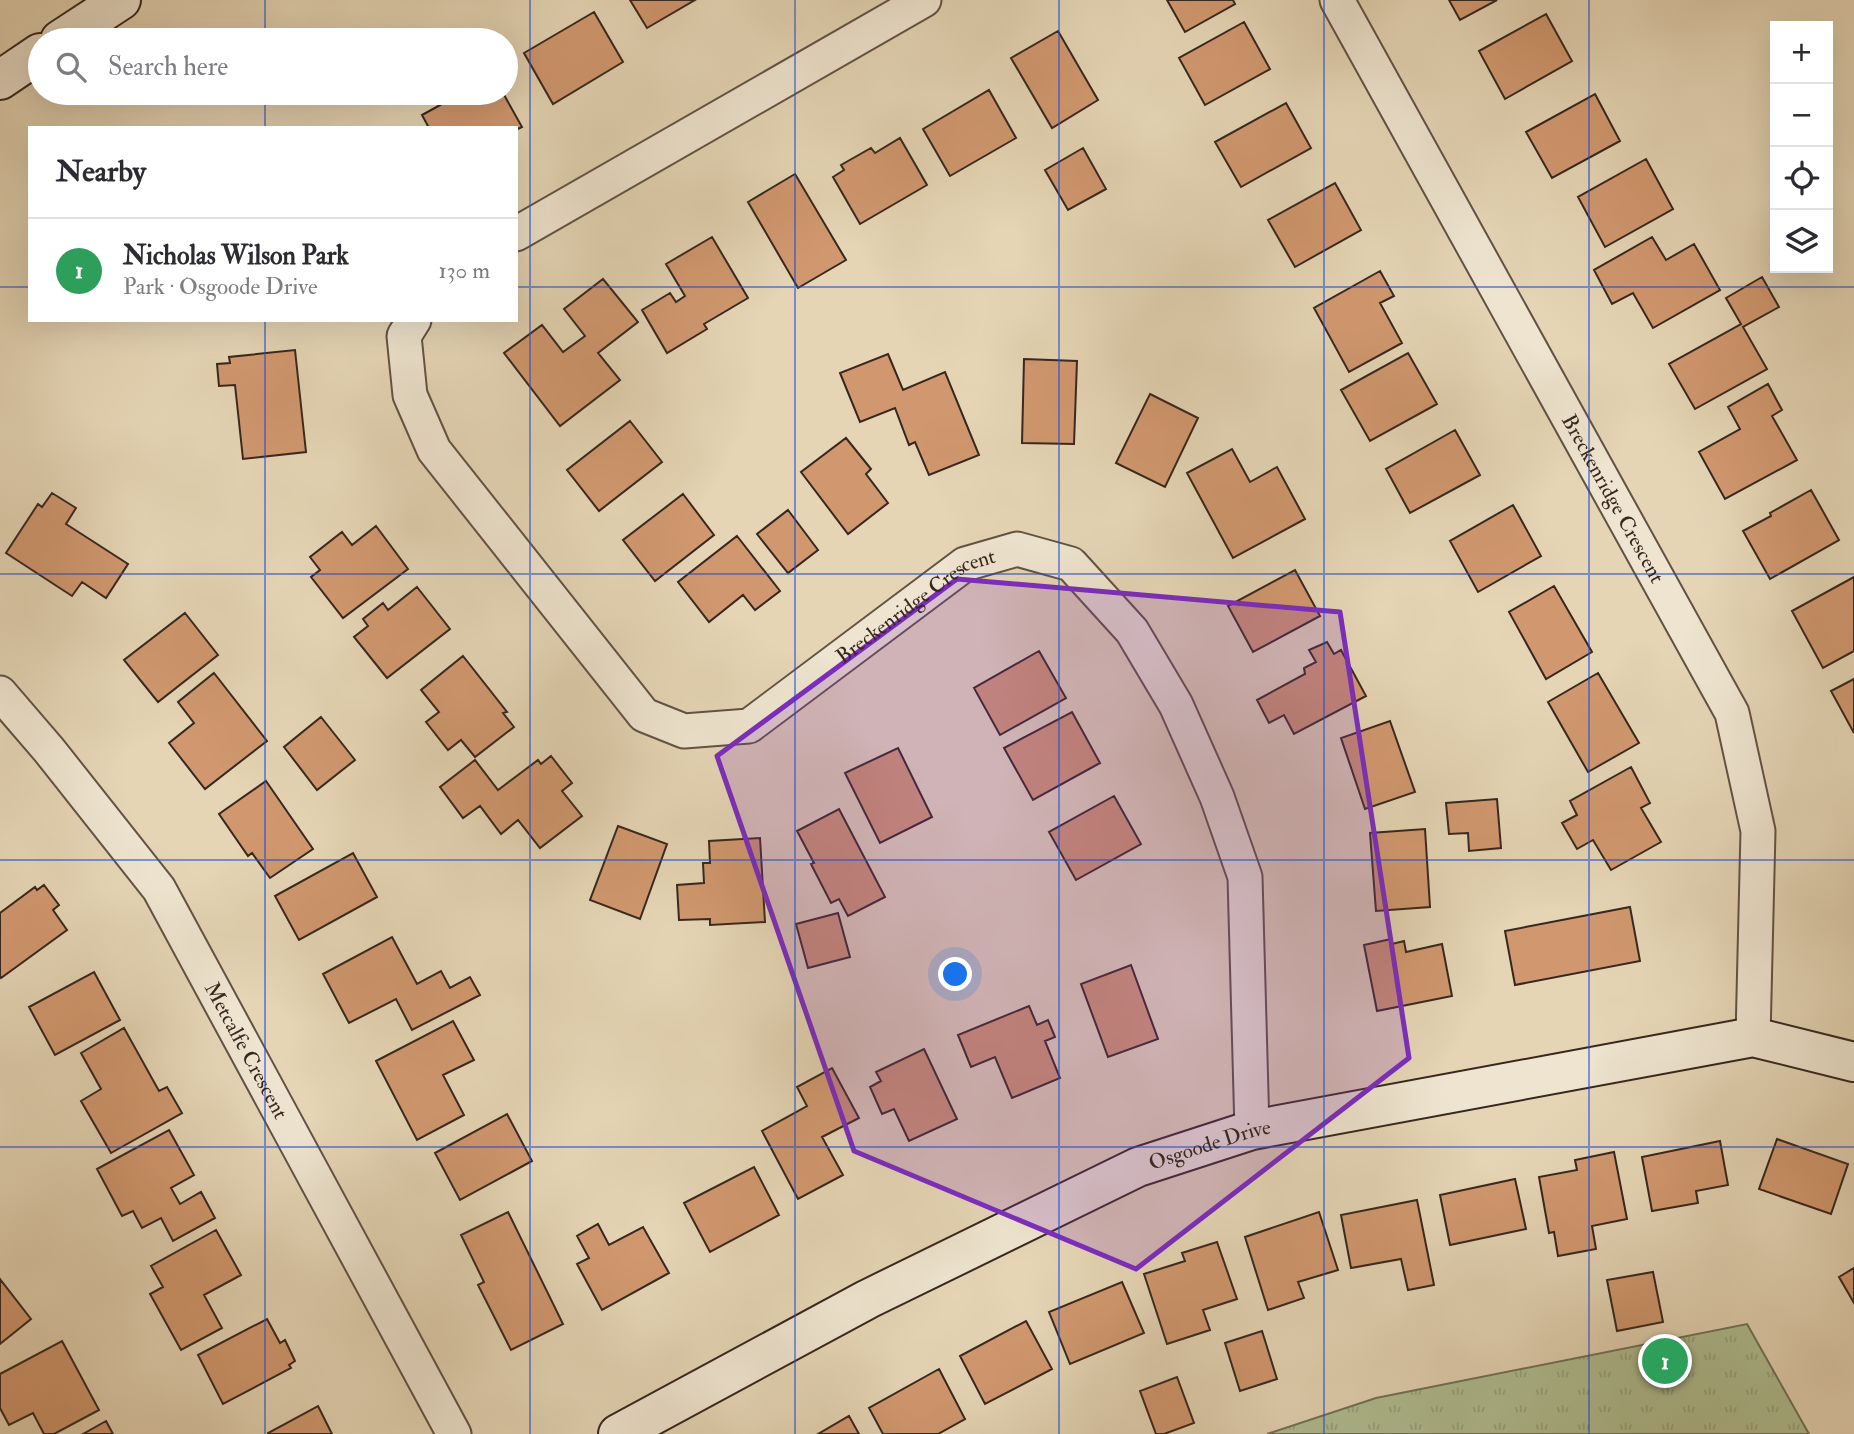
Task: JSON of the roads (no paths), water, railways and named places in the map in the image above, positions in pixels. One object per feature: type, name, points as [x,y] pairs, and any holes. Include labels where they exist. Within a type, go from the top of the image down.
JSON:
[{"type":"street","points":[[78,28],[121,0]]},
{"type":"street","points":[[518,233],[924,0]]},
{"type":"street","name":"Breckenridge Crescent","points":[[1337,0],[1732,713],[1758,831],[1753,1037]]},
{"type":"street","points":[[0,80],[28,61]]},
{"type":"street","name":"Breckenridge Crescent","points":[[413,322],[404,336],[410,395],[434,450],[644,715],[684,731],[748,726],[965,564],[1017,549],[1071,564],[1132,631],[1176,705],[1217,797],[1245,877],[1252,1130]]},
{"type":"street","name":"Metcalfe Crescent","points":[[0,694],[49,750],[159,889],[454,1434]]},
{"type":"street","name":"Osgoode Drive","points":[[618,1434],[868,1298],[1138,1167],[1252,1130],[1753,1037],[1854,1062]]},
{"type":"place","name":"Nicholas Wilson Park","points":[[1665,1361]]}]
